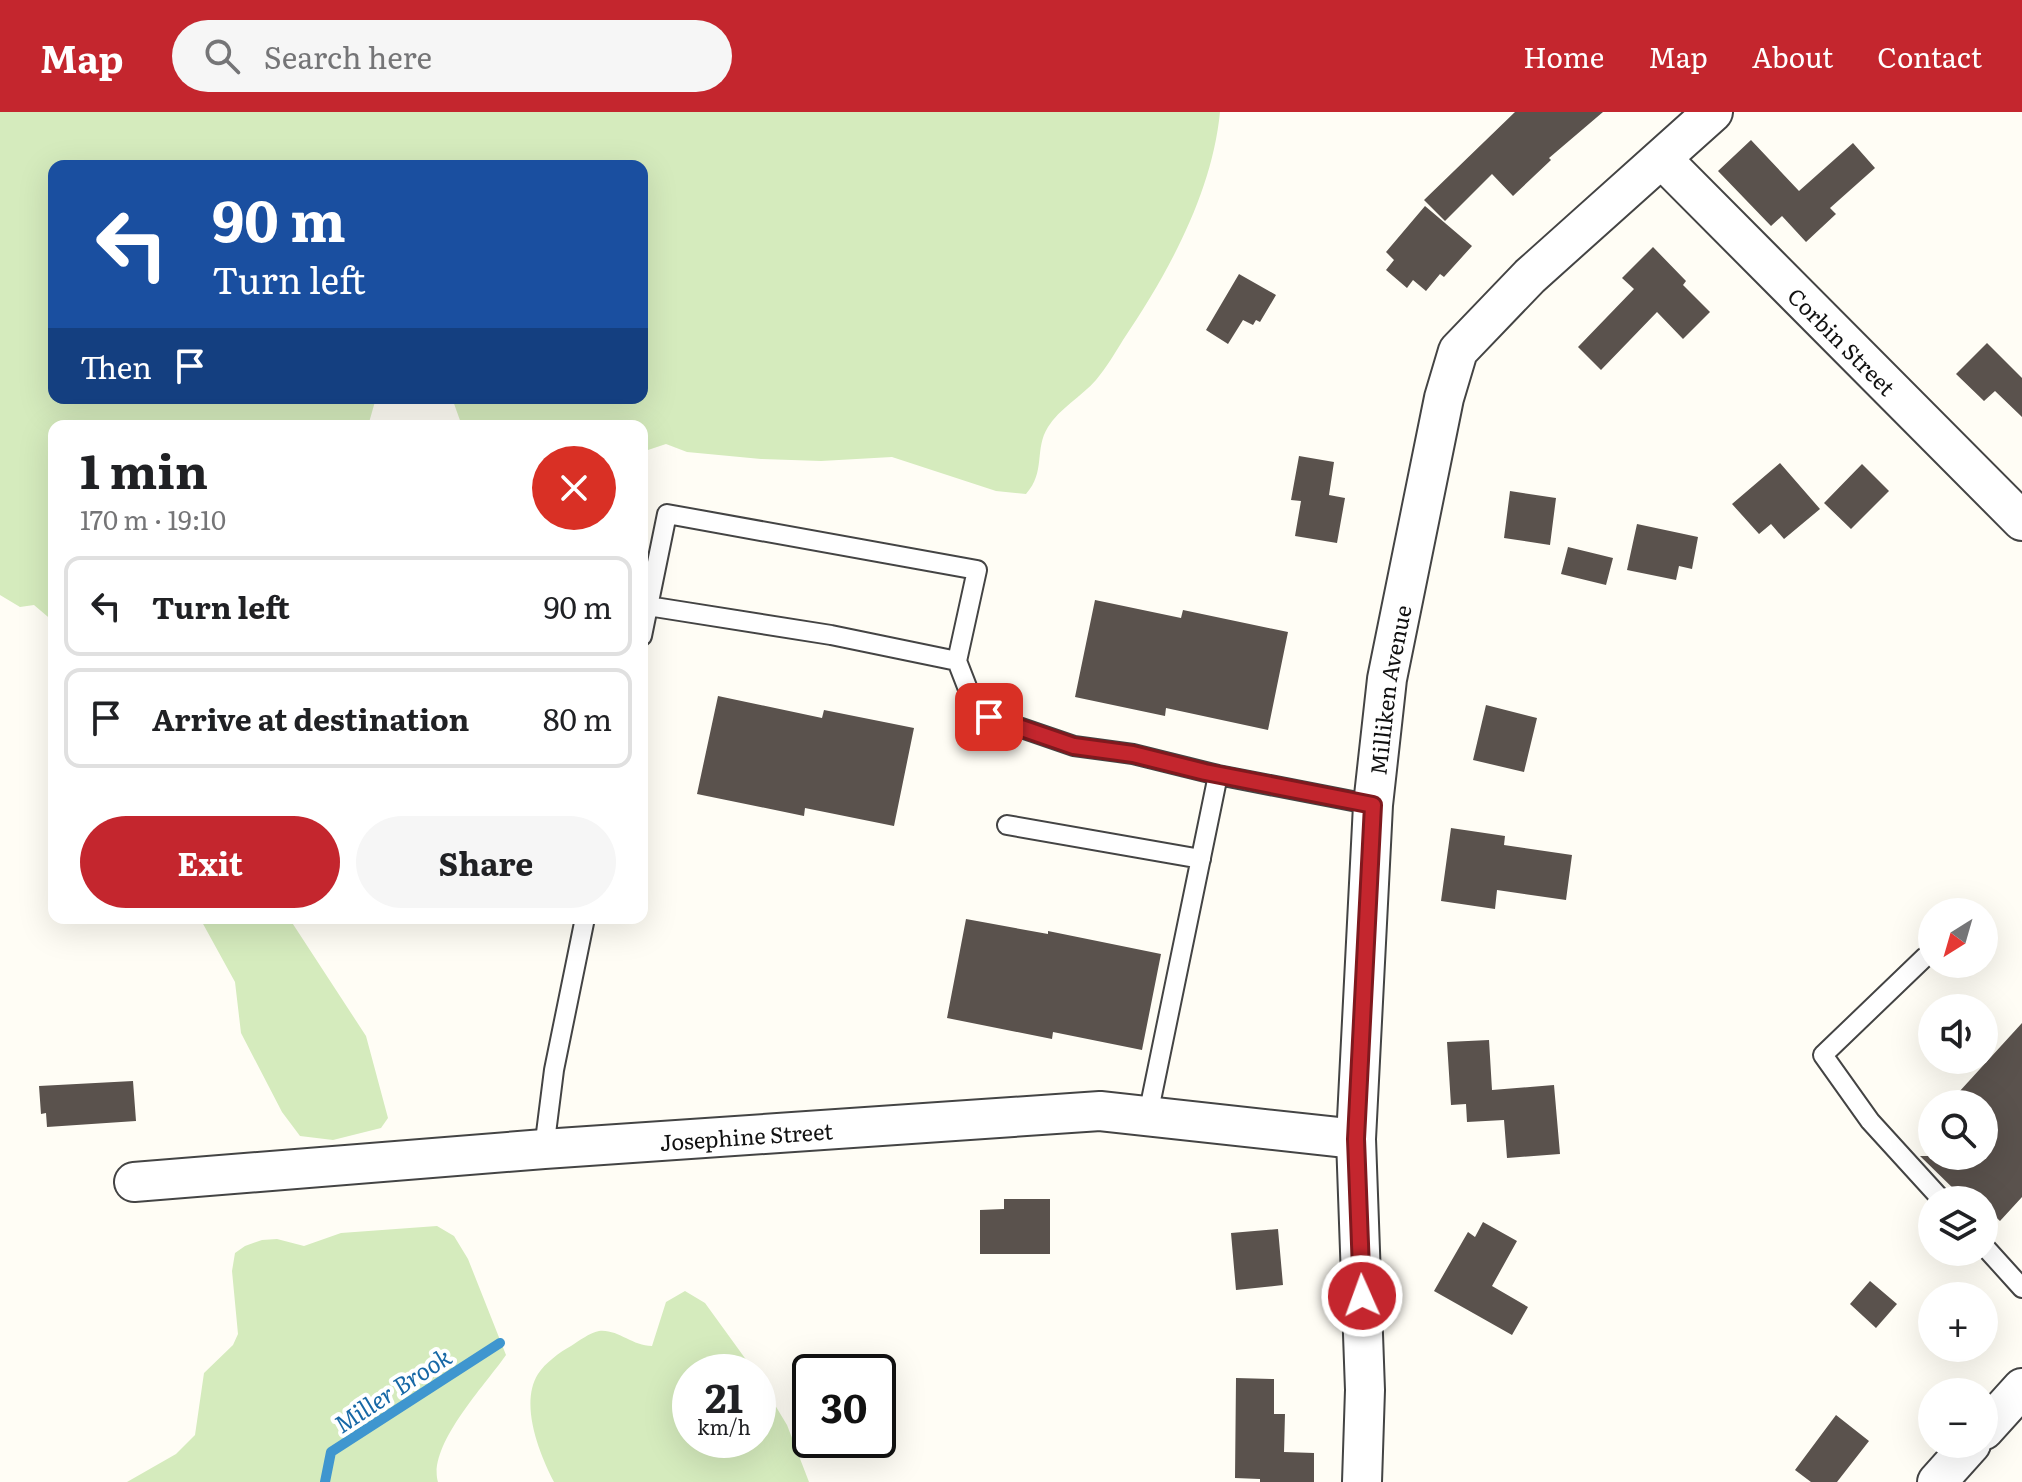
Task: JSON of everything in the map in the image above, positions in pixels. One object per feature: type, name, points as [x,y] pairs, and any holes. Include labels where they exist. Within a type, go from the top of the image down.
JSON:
[{"type":"street","name":"Milliken Avenue","points":[[1362,1482],[1365,1390],[1356,1139],[1373,805],[1387,679],[1444,398],[1458,351],[1530,276],[1713,112]]},
{"type":"street","name":"Corbin Street","points":[[1662,159],[2022,521]]},
{"type":"street","name":"Josephine Street","points":[[134,1182],[544,1149],[1100,1111],[1356,1139]]},
{"type":"street","points":[[1998,1415],[2022,1388]]},
{"type":"street","points":[[1937,1482],[1958,1458]]},
{"type":"lane","points":[[957,661],[831,635],[648,606],[667,514],[977,570],[957,661],[971,697],[989,717],[1074,746],[1133,754],[1218,775],[1373,805]]},
{"type":"lane","points":[[1148,1115],[1218,775]]},
{"type":"lane","points":[[1007,825],[1201,859]]},
{"type":"lane","points":[[544,1149],[554,1070],[584,924]]},
{"type":"lane","points":[[1918,964],[1823,1055],[1870,1121],[1929,1186]]},
{"type":"lane","points":[[1998,1261],[2022,1288]]},
{"type":"green space","points":[[0,112],[1220,112],[1208,173],[1198,203],[1171,260],[1103,371],[1048,427],[1041,444],[1036,477],[1026,494],[996,491],[892,457],[821,461],[761,459],[687,452],[666,444],[648,450],[648,420],[460,420],[454,404],[648,404],[648,160],[48,160],[48,404],[374,404],[370,420],[48,420],[48,617],[34,605],[20,607],[0,595]]},
{"type":"green space","points":[[203,924],[293,924],[366,1036],[388,1118],[381,1128],[333,1140],[300,1136],[282,1112],[241,1033],[235,982]]},
{"type":"green space","points":[[437,1226],[454,1236],[468,1259],[506,1355],[449,1434],[437,1467],[438,1482],[127,1482],[176,1454],[195,1435],[204,1373],[233,1345],[238,1334],[232,1271],[235,1253],[262,1240],[277,1239],[304,1246],[341,1233]]},
{"type":"green space","points":[[685,1291],[705,1303],[742,1354],[672,1354],[672,1458],[776,1458],[776,1407],[792,1438],[792,1458],[800,1458],[809,1482],[554,1482],[538,1444],[531,1414],[533,1386],[538,1374],[558,1355],[599,1331],[612,1332],[652,1346],[666,1302]]},
{"type":"building","points":[[1515,112],[1603,112],[1549,158],[1551,160],[1513,196],[1492,174],[1445,221],[1424,200]]},
{"type":"building","points":[[1751,140],[1799,191],[1853,143],[1875,168],[1830,208],[1836,214],[1806,242],[1782,216],[1771,226],[1718,171]]},
{"type":"building","points":[[1425,206],[1472,246],[1444,277],[1440,274],[1426,291],[1413,280],[1407,288],[1386,270],[1394,260],[1386,252]]},
{"type":"building","points":[[1653,247],[1686,281],[1683,285],[1710,312],[1683,339],[1657,312],[1601,370],[1578,347],[1634,289],[1622,278]]},
{"type":"building","points":[[1239,274],[1276,295],[1260,322],[1256,320],[1253,325],[1243,320],[1228,344],[1206,330]]},
{"type":"building","points":[[1987,343],[2022,378],[2022,417],[1995,391],[1984,401],[1956,374]]},
{"type":"building","points":[[1299,456],[1334,462],[1329,495],[1345,498],[1337,543],[1295,536],[1301,501],[1291,500]]},
{"type":"building","points":[[1780,463],[1820,509],[1784,539],[1771,524],[1759,534],[1732,504]]},
{"type":"building","points":[[1862,464],[1889,491],[1851,529],[1824,503]]},
{"type":"building","points":[[1510,491],[1556,498],[1550,545],[1504,538]]},
{"type":"building","points":[[1637,524],[1698,537],[1692,569],[1679,566],[1676,580],[1627,570]]},
{"type":"building","points":[[1568,547],[1613,558],[1606,585],[1561,574]]},
{"type":"building","points":[[1095,600],[1181,618],[1183,610],[1288,632],[1268,730],[1166,708],[1165,716],[1075,697]]},
{"type":"building","points":[[718,696],[822,718],[824,710],[914,728],[894,826],[805,808],[804,816],[697,794]]},
{"type":"building","points":[[1486,705],[1537,718],[1524,772],[1473,760]]},
{"type":"building","points":[[1451,828],[1505,836],[1504,845],[1572,855],[1566,900],[1497,890],[1495,909],[1441,901]]},
{"type":"building","points":[[966,919],[1048,934],[1048,931],[1161,954],[1142,1050],[1053,1032],[1052,1039],[947,1018]]},
{"type":"building","points":[[2022,1023],[2022,1197],[2000,1221],[1998,1186],[1951,1186],[1934,1170],[1998,1170],[1998,1090],[1961,1090],[1975,1074],[1998,1074],[1998,1049]]},
{"type":"building","points":[[1489,1040],[1492,1090],[1554,1085],[1560,1154],[1507,1158],[1504,1120],[1467,1122],[1466,1104],[1451,1105],[1447,1042]]},
{"type":"building","points":[[133,1081],[136,1121],[47,1127],[46,1113],[41,1114],[39,1086]]},
{"type":"building","points":[[1004,1199],[1050,1199],[1050,1254],[980,1254],[980,1210],[1004,1209]]},
{"type":"building","points":[[1483,1222],[1517,1241],[1492,1286],[1528,1307],[1512,1335],[1434,1291],[1468,1232],[1475,1237]]},
{"type":"building","points":[[1278,1229],[1283,1285],[1236,1290],[1231,1233]]},
{"type":"building","points":[[1870,1281],[1897,1304],[1876,1328],[1850,1304]]},
{"type":"building","points":[[1236,1378],[1274,1379],[1274,1414],[1285,1414],[1284,1452],[1314,1453],[1314,1482],[1260,1482],[1260,1479],[1235,1478]]},
{"type":"building","points":[[1836,1415],[1869,1441],[1837,1482],[1811,1482],[1795,1470]]},
{"type":"waterway","name":"Miller Brook","points":[[325,1482],[331,1452],[500,1343]]},
{"type":"route","points":[[989,717],[1074,746],[1133,754],[1205,772],[1373,805],[1356,1139],[1362,1296]]}]
